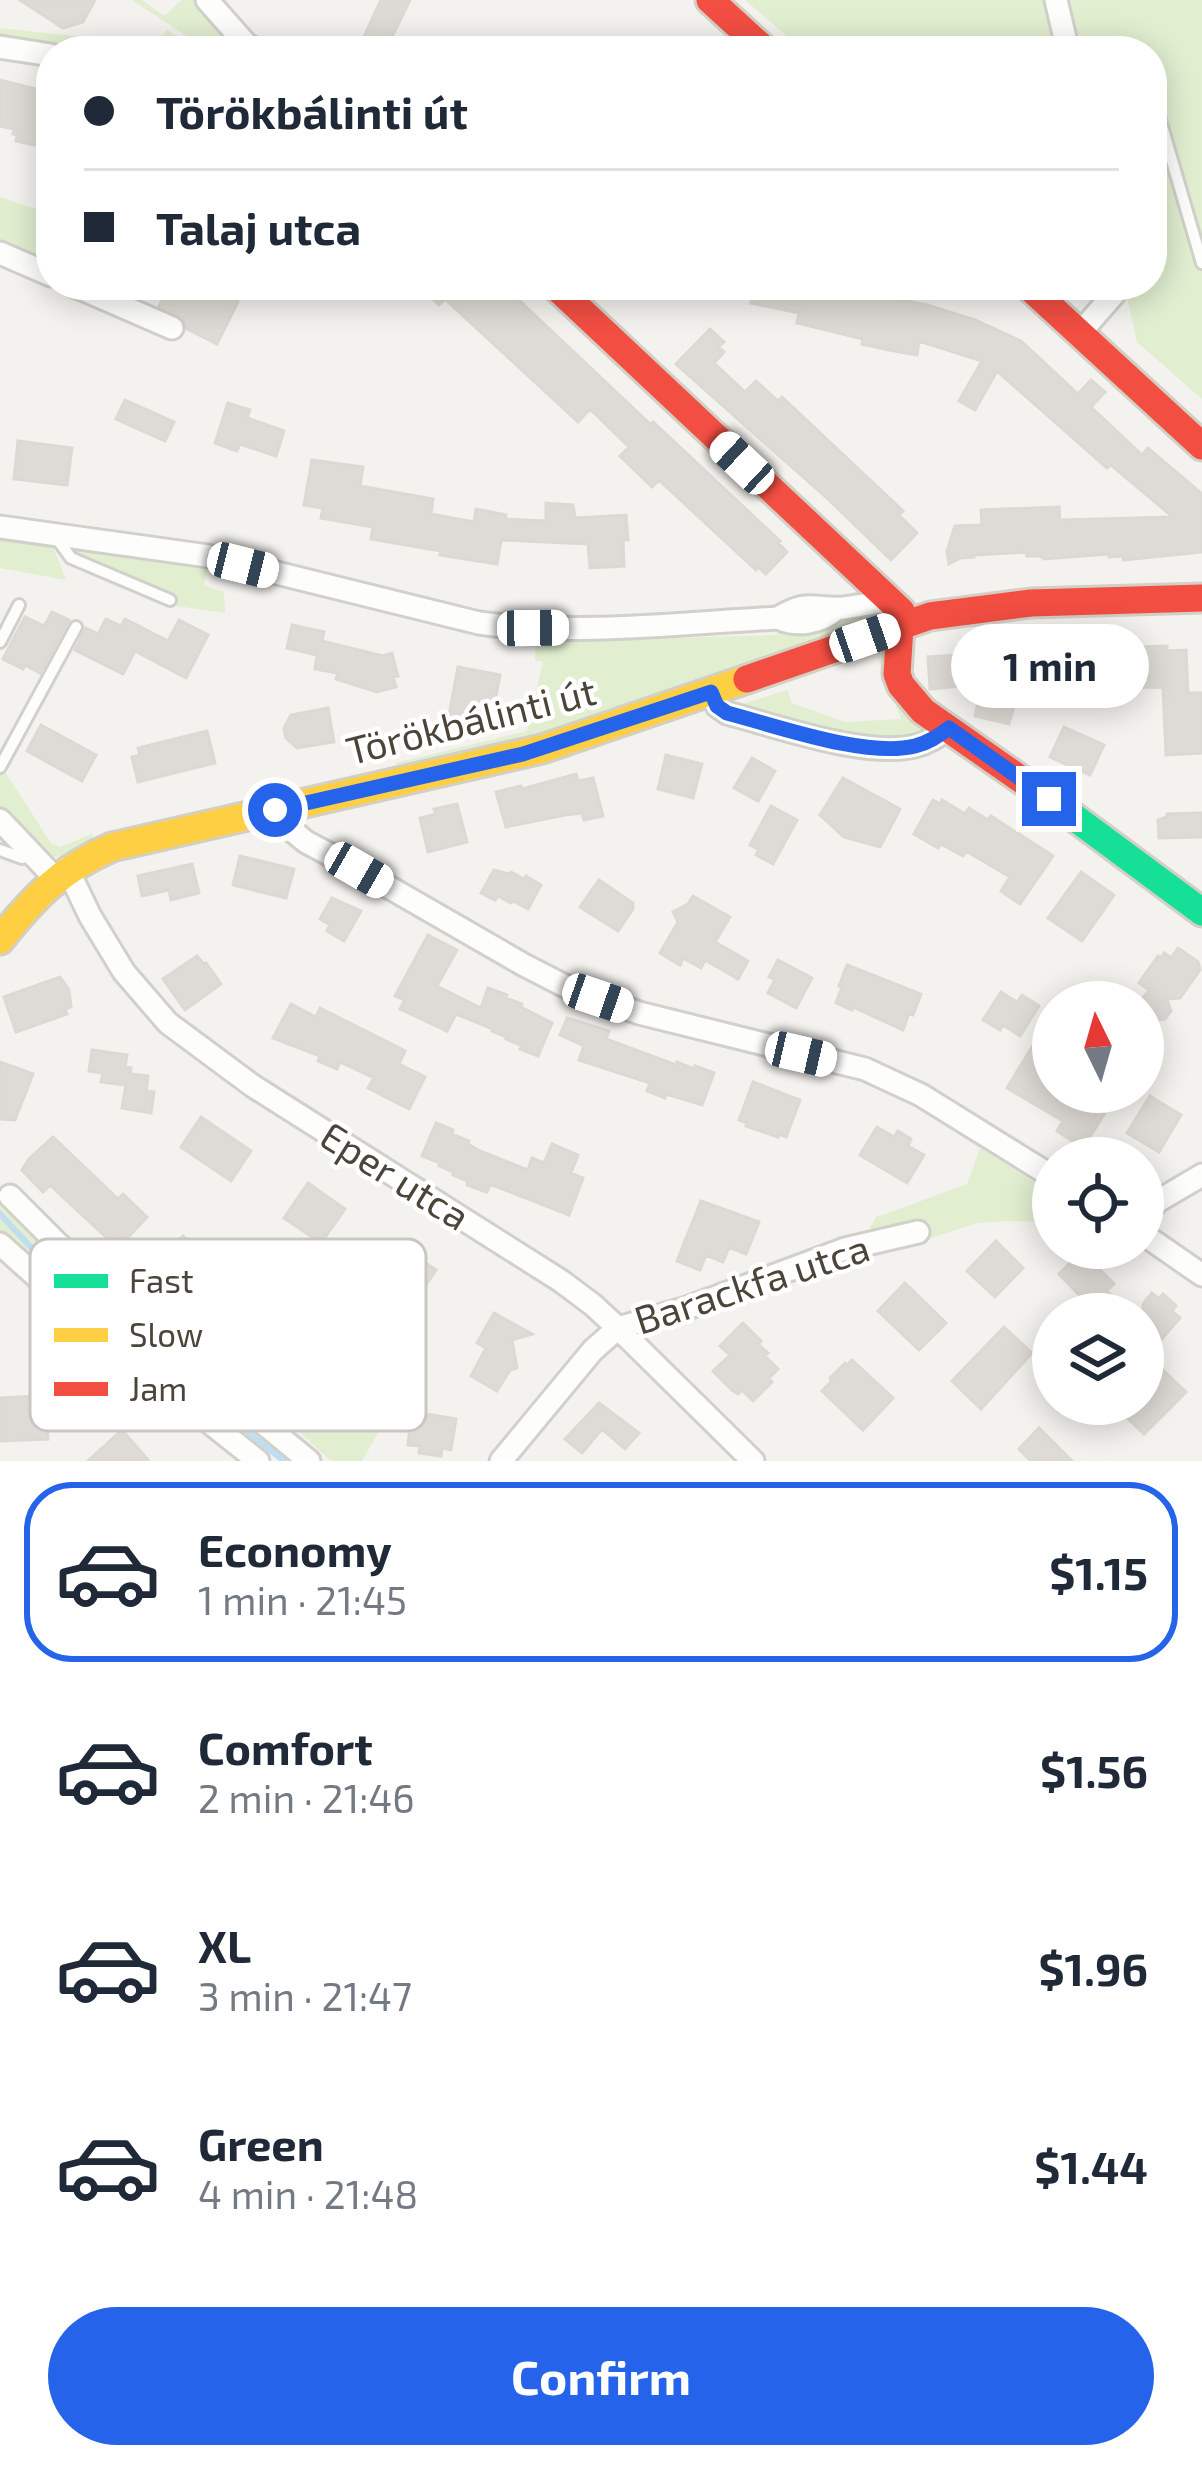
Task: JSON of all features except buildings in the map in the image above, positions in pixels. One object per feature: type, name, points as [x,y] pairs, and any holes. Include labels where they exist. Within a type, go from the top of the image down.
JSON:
[{"type":"street","points":[[207,0],[236,36]]},
{"type":"street","points":[[710,0],[750,36]]},
{"type":"street","points":[[1056,0],[1064,36]]},
{"type":"street","points":[[0,47],[36,53]]},
{"type":"street","points":[[0,253],[36,269]]},
{"type":"street","points":[[108,300],[172,328]]},
{"type":"street","points":[[570,300],[883,602],[901,685],[923,711],[1202,912]]},
{"type":"street","points":[[1043,300],[1202,446]]},
{"type":"street","points":[[1079,334],[1109,300]]},
{"type":"street","points":[[0,527],[208,556],[505,627],[778,618],[804,606],[836,609],[883,602]]},
{"type":"street","name":"Törökbálinti út","points":[[0,940],[60,872],[112,848],[523,754],[711,692],[883,602],[961,610],[1202,598]]},
{"type":"street","points":[[711,692],[717,706],[727,713],[840,742],[920,746],[949,728]]},
{"type":"street","points":[[275,810],[306,842],[563,985],[639,1012],[866,1070],[921,1095],[1032,1164]]},
{"type":"street","name":"Eper utca","points":[[0,820],[31,852],[60,872],[124,972],[168,1023],[253,1086],[593,1305],[753,1461]]},
{"type":"street","points":[[1164,1197],[1202,1175]]},
{"type":"street","points":[[5,1191],[52,1239]]},
{"type":"street","name":"Barackfa utca","points":[[501,1461],[593,1350],[618,1328],[845,1249],[918,1232]]},
{"type":"street","points":[[0,1244],[30,1270]]},
{"type":"street","points":[[1164,1249],[1202,1275]]},
{"type":"street","points":[[220,1431],[258,1461]]},
{"type":"street","points":[[273,1431],[309,1461]]},
{"type":"lane","points":[[1167,143],[1202,262]]},
{"type":"lane","points":[[53,534],[70,558],[170,600]]},
{"type":"lane","points":[[0,641],[19,605]]},
{"type":"lane","points":[[0,767],[76,627]]},
{"type":"lane","points":[[0,850],[22,858],[31,852]]},
{"type":"green space","points":[[132,0],[142,0],[164,16],[182,0],[200,0],[233,36],[187,36]]},
{"type":"green space","points":[[745,0],[1043,0],[1053,36],[787,36]]},
{"type":"green space","points":[[1062,0],[1202,0],[1202,399],[1137,342],[1127,300],[1167,300],[1167,36],[1070,36]]},
{"type":"green space","points":[[0,28],[73,36],[36,36],[36,48],[0,43]]},
{"type":"green space","points":[[0,197],[36,209],[36,261],[0,245]]},
{"type":"green space","points":[[0,532],[50,539],[66,580],[0,568]]},
{"type":"green space","points":[[61,538],[208,566],[204,585],[224,592],[225,613],[169,605],[172,597],[74,554]]},
{"type":"green space","points":[[869,614],[872,622],[598,722],[399,770],[396,763],[527,731],[543,662],[535,660],[536,642],[776,635],[779,629]]},
{"type":"green space","points":[[885,651],[887,678],[898,705],[918,715],[920,733],[913,739],[882,743],[730,708],[787,690],[792,703],[845,722],[901,719],[878,659],[879,652]]},
{"type":"green space","points":[[0,764],[51,843],[60,847],[92,834],[94,841],[67,855],[50,855],[0,809]]},
{"type":"green space","points":[[980,1148],[1032,1181],[1032,1222],[977,1223],[925,1240],[865,1237],[877,1215],[967,1184]]},
{"type":"green space","points":[[0,1200],[35,1239],[30,1239],[30,1262],[0,1236]]},
{"type":"green space","points":[[298,1431],[379,1431],[362,1461],[331,1461]]},
{"type":"waterway","points":[[0,1214],[30,1246]]},
{"type":"waterway","points":[[246,1431],[284,1461]]},
{"type":"traffic: fast","points":[[1059,806],[1202,912]]},
{"type":"traffic: slow","points":[[0,940],[50,886],[112,847],[542,749],[747,679]]},
{"type":"traffic: jam","points":[[710,0],[750,36]]},
{"type":"traffic: jam","points":[[570,300],[901,611],[897,674],[923,711],[1059,806]]},
{"type":"traffic: jam","points":[[1043,300],[1202,446]]},
{"type":"traffic: jam","points":[[747,679],[930,616],[1031,603],[1202,598]]},
{"type":"route","points":[[275,810],[523,754],[711,692],[717,706],[727,713],[875,748],[920,746],[949,728],[1049,799]]}]
